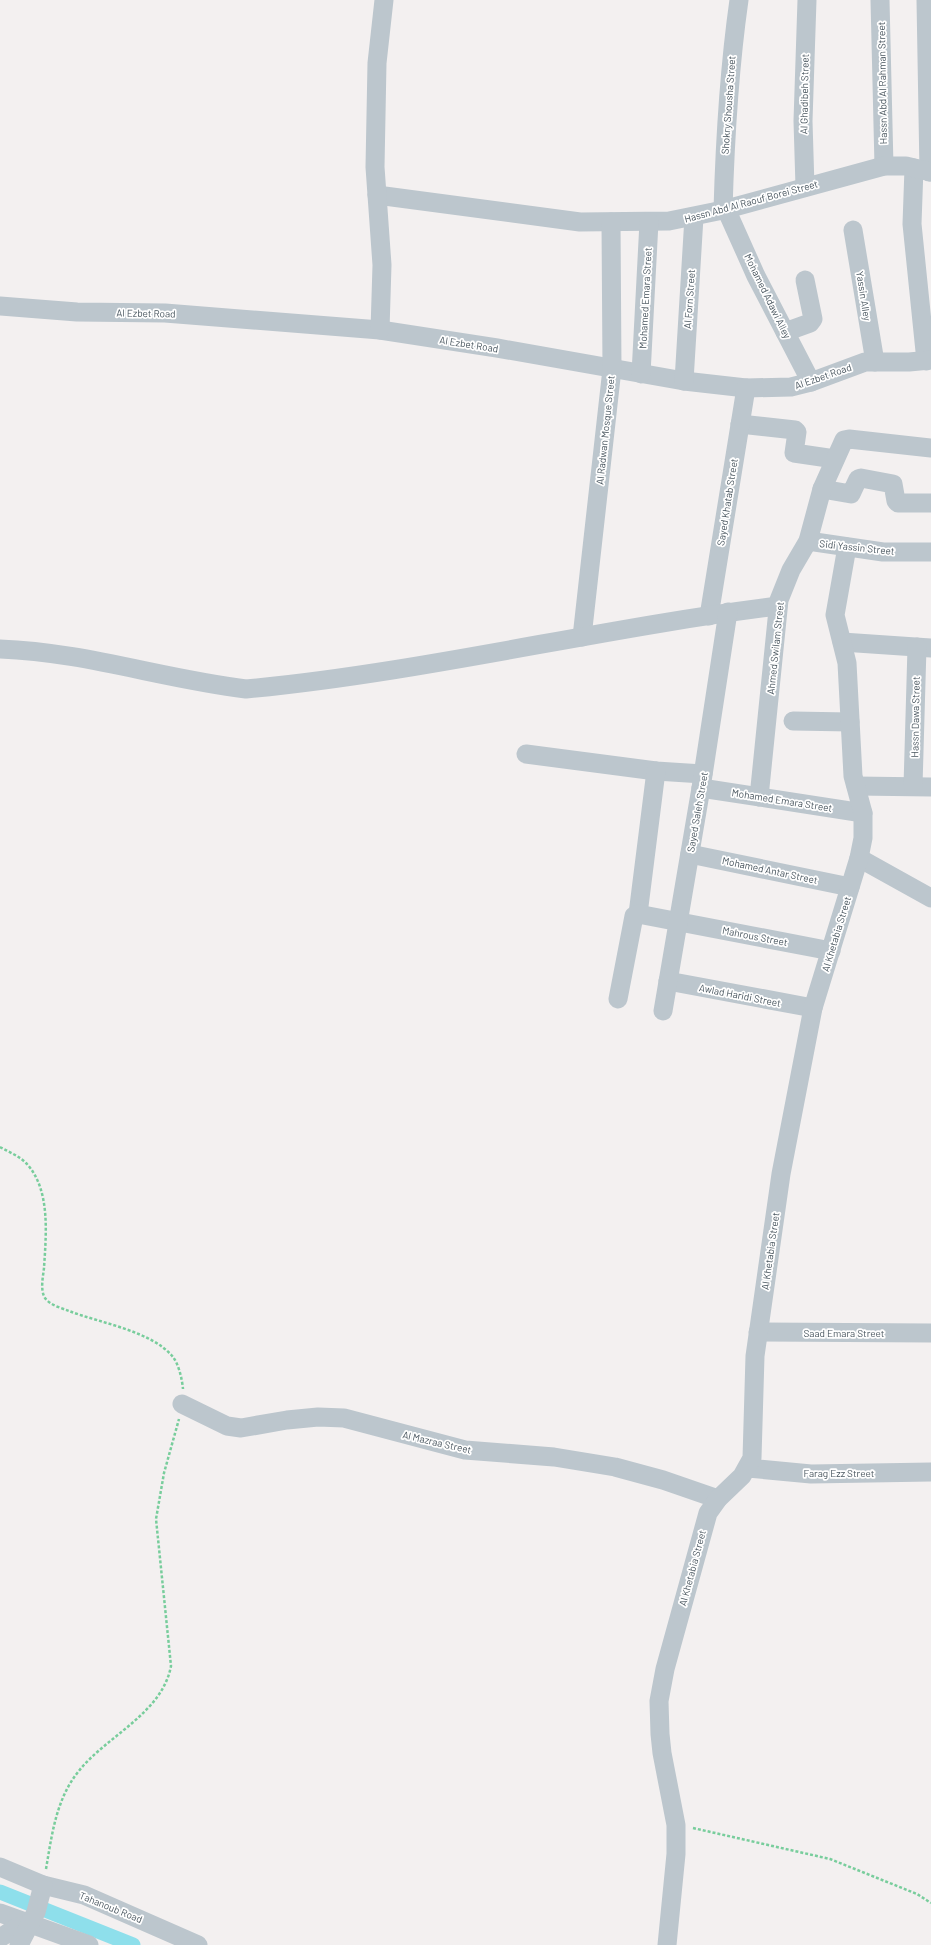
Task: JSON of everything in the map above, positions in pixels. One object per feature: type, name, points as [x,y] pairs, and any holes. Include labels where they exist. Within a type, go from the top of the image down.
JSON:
[{"type":"street","points":[[380,330],[382,265],[375,167],[377,63],[384,0]]},
{"type":"street","name":"Shokry Shousha Street","points":[[724,210],[725,131],[732,52],[739,0]]},
{"type":"street","name":"Al Ghadibeh Street","points":[[805,187],[803,121],[807,0]]},
{"type":"street","name":"Hassn Abd Al Rahman Street","points":[[880,0],[884,166]]},
{"type":"street","points":[[926,0],[925,171],[912,224],[928,360]]},
{"type":"street","name":"Hassn Abd Al Raouf Borei Street","points":[[377,195],[580,222],[649,222],[669,221],[724,210],[894,164],[925,171]]},
{"type":"street","name":"Mohamed Adawi Alley","points":[[724,210],[756,276],[811,382]]},
{"type":"street","name":"Al Forn Street","points":[[684,381],[694,217]]},
{"type":"street","name":"Al Radwan Mosque Street","points":[[582,637],[612,369],[611,222]]},
{"type":"street","name":"Mohamed Emara Street","points":[[641,374],[649,222]]},
{"type":"street","name":"Yassin Alley","points":[[853,230],[875,362]]},
{"type":"street","points":[[785,332],[810,323],[813,320],[805,280]]},
{"type":"street","name":"Al Ezbet Road","points":[[0,306],[77,312],[165,312],[380,330],[684,381],[746,388],[791,387],[811,382],[853,365],[865,362],[928,360]]},
{"type":"street","name":"Sayed Khatab Street","points":[[709,616],[746,388]]},
{"type":"street","points":[[740,424],[795,430],[797,434],[794,452],[796,454],[835,459]]},
{"type":"street","name":"Ahmed Swilam Street","points":[[759,797],[778,606],[791,570],[808,541],[822,489],[844,440],[852,438],[931,448]]},
{"type":"street","points":[[822,489],[851,494],[858,479],[861,478],[892,484],[896,501],[898,503],[931,503]]},
{"type":"street","name":"Sidi Yassin Street","points":[[808,541],[883,552],[931,552]]},
{"type":"street","name":"Al Khetabia Street","points":[[667,1945],[676,1854],[676,1825],[661,1746],[659,1701],[665,1669],[704,1522],[708,1513],[718,1499],[742,1476],[748,1468],[752,1458],[753,1379],[758,1332],[781,1174],[813,1008],[859,858],[863,838],[863,813],[853,776],[847,663],[834,614],[847,547]]},
{"type":"street","points":[[0,649],[62,655],[218,686],[246,689],[431,665],[728,612],[778,606]]},
{"type":"street","name":"Sayed Saleh Street","points":[[663,1011],[702,781],[728,612]]},
{"type":"street","points":[[842,642],[924,648]]},
{"type":"street","name":"Hassn Dawa Street","points":[[922,786],[924,648]]},
{"type":"street","points":[[793,721],[850,722]]},
{"type":"street","name":"Mohamed Emara Street","points":[[526,754],[656,771],[702,781],[759,797],[863,813]]},
{"type":"street","points":[[618,999],[634,916],[638,914],[656,771]]},
{"type":"street","points":[[856,786],[922,786]]},
{"type":"street","name":"Mohamed Antar Street","points":[[690,854],[850,887]]},
{"type":"street","points":[[859,858],[931,898]]},
{"type":"street","name":"Mahrous Street","points":[[638,914],[831,951]]},
{"type":"street","name":"Awlad Haridi Street","points":[[668,981],[813,1008]]},
{"type":"street","name":"Saad Emara Street","points":[[758,1332],[931,1333]]},
{"type":"street","name":"Al Mazraa Street","points":[[182,1404],[227,1426],[241,1428],[318,1417],[344,1418],[465,1450],[554,1457],[615,1467],[663,1480],[718,1499]]},
{"type":"street","name":"Farag Ezz Street","points":[[748,1468],[811,1474],[931,1472]]},
{"type":"street","name":"Tahanoub Road","points":[[0,1867],[37,1905],[89,1945]]},
{"type":"street","name":"Tahanoub Road","points":[[0,1913],[84,1895],[198,1945]]},
{"type":"street","points":[[0,1938],[17,1927],[37,1905]]},
{"type":"street","points":[[19,1945],[37,1905]]},
{"type":"path","points":[[0,1147],[25,1163],[38,1182],[44,1210],[45,1243],[43,1285],[46,1299],[53,1305],[137,1334],[160,1345],[174,1358],[183,1388],[182,1404],[177,1428],[164,1473],[156,1519],[171,1666],[168,1680],[149,1706],[79,1771],[63,1797],[54,1823],[37,1905]]},
{"type":"path","points":[[676,1825],[830,1859],[917,1894],[931,1903]]},
{"type":"waterway","points":[[0,1892],[133,1945]]}]
